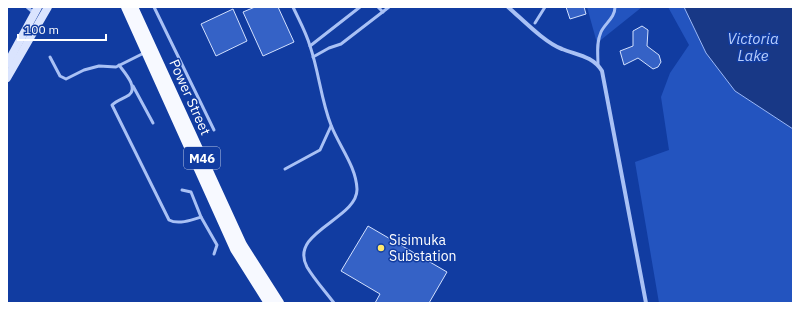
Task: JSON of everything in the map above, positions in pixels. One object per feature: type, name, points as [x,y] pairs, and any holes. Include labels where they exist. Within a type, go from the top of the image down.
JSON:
[{"type":"main road","points":[[7,64],[38,13],[48,7]]},
{"type":"main road","name":"Power Street","points":[[126,7],[149,50],[196,154],[235,249],[267,297],[279,303]]},
{"type":"main road","name":"Power Street","points":[[133,7],[149,50]]},
{"type":"main road","points":[[7,78],[38,13]]},
{"type":"street","points":[[508,7],[551,44],[590,59],[598,65],[604,76],[646,303]]},
{"type":"lane","points":[[27,7],[38,13]]},
{"type":"lane","points":[[154,7],[214,130]]},
{"type":"lane","points":[[293,7],[310,46],[331,126],[354,172],[357,185],[356,196],[349,207],[313,236],[308,242],[304,253],[306,266],[334,303]]},
{"type":"lane","points":[[310,46],[360,7]]},
{"type":"lane","points":[[378,7],[383,12]]},
{"type":"lane","points":[[313,57],[329,48],[341,44],[390,7]]},
{"type":"lane","points":[[535,23],[545,7]]},
{"type":"lane","points":[[598,65],[598,45],[600,34],[613,15],[615,7]]},
{"type":"lane","points":[[50,58],[60,76],[66,79],[84,70],[99,66],[108,67],[120,65],[149,50]]},
{"type":"lane","points":[[120,65],[153,123]]},
{"type":"lane","points":[[133,86],[130,94],[112,105],[169,220],[177,223],[201,217]]},
{"type":"lane","points":[[285,169],[320,150],[331,126]]},
{"type":"lane","points":[[182,190],[191,192],[201,217],[217,245],[214,254]]},
{"type":"shaded area","points":[[587,7],[642,7],[597,43]]},
{"type":"shaded area","points":[[668,7],[684,7],[706,53],[735,91],[793,129],[793,303],[659,303],[635,162],[669,150],[661,97],[670,73],[689,45]]},
{"type":"water","name":"Victoria Lake","points":[[684,7],[793,7],[793,129],[735,91],[706,53]]},
{"type":"building","points":[[255,7],[278,7],[294,42],[263,56],[243,12]]},
{"type":"building","points":[[566,7],[584,7],[586,14],[570,19]]},
{"type":"building","points":[[233,9],[247,41],[216,56],[201,24]]},
{"type":"building","points":[[642,26],[648,30],[647,46],[659,55],[661,62],[658,67],[653,69],[638,58],[624,65],[620,51],[633,46],[633,31]]},
{"type":"building","name":"Sisimuka Substation","points":[[368,226],[447,272],[429,303],[375,303],[380,294],[341,271]]},
{"type":"place","name":"Sisimuka Substation","points":[[381,248]]}]
